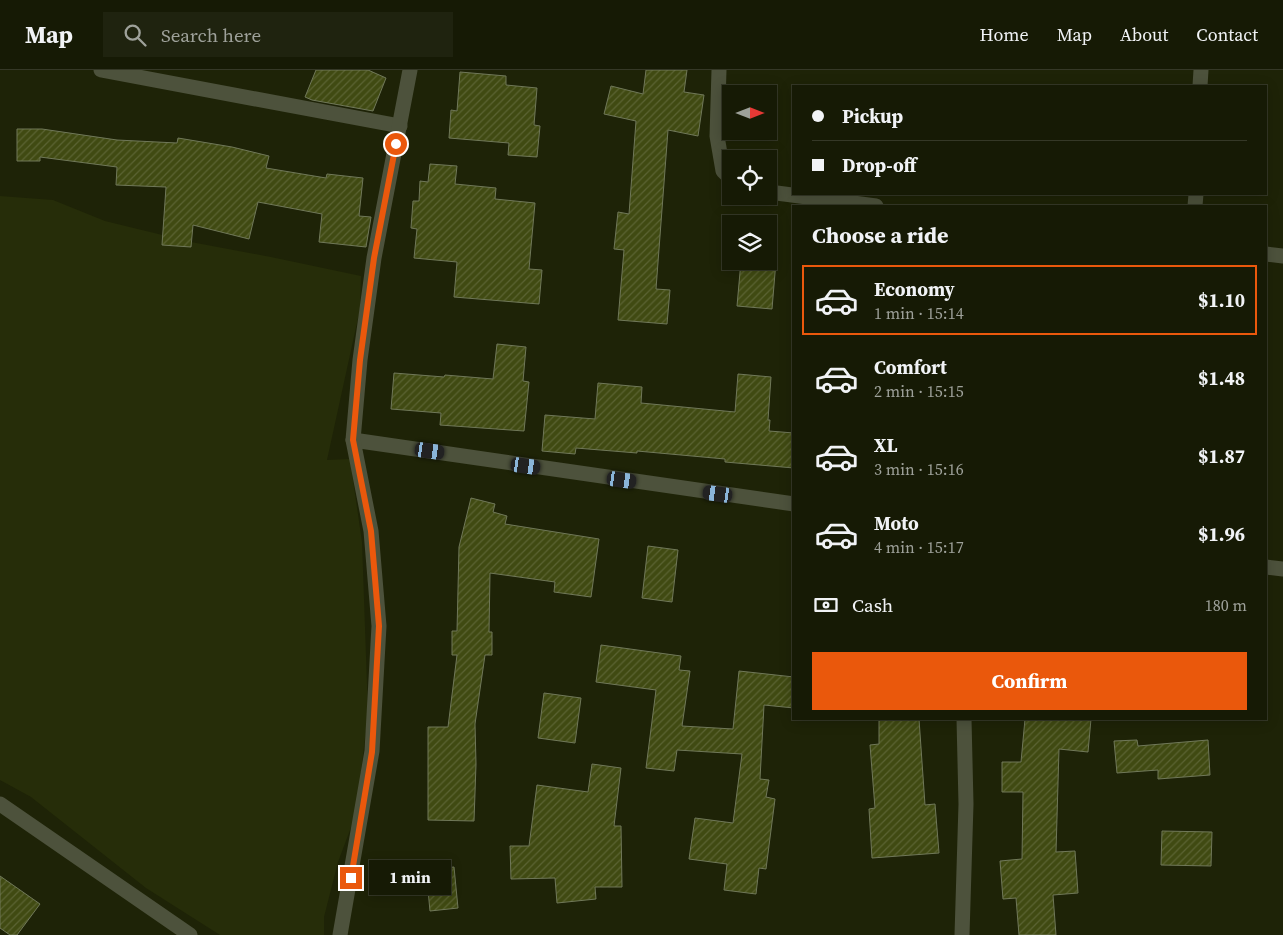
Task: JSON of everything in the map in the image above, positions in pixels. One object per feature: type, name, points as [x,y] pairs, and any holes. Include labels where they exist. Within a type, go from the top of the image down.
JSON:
[{"type":"street","points":[[100,70],[400,126]]},
{"type":"street","points":[[340,935],[372,752],[379,626],[371,531],[353,440],[360,360],[374,258],[410,70]]},
{"type":"street","points":[[719,70],[718,136],[722,164]]},
{"type":"street","points":[[1200,85],[1201,70]]},
{"type":"street","points":[[777,193],[868,205]]},
{"type":"street","points":[[1267,254],[1283,256]]},
{"type":"street","points":[[353,440],[792,504]]},
{"type":"street","points":[[1267,567],[1283,569]]},
{"type":"street","points":[[962,935],[966,804],[964,720]]},
{"type":"street","points":[[0,804],[190,935]]},
{"type":"shaded area","points":[[0,196],[53,200],[105,221],[191,242],[361,276],[360,309],[327,460],[350,459],[362,542],[368,713],[356,814],[338,862],[324,917],[324,935],[220,935],[146,888],[31,797],[0,780]]},
{"type":"building","points":[[316,70],[368,70],[386,78],[373,111],[312,100],[305,97]]},
{"type":"building","points":[[646,70],[687,70],[684,92],[704,95],[698,136],[668,130],[656,289],[670,290],[667,324],[618,320],[624,250],[614,249],[618,212],[629,214],[636,121],[604,114],[611,86],[643,94]]},
{"type":"building","points":[[460,72],[506,76],[506,85],[537,88],[534,125],[540,126],[537,157],[508,155],[509,143],[449,138],[451,110],[457,111]]},
{"type":"building","points":[[17,129],[42,129],[117,140],[177,143],[178,138],[232,147],[269,156],[266,168],[326,178],[327,174],[363,178],[359,216],[371,217],[366,247],[319,242],[322,214],[258,202],[249,239],[193,225],[191,247],[162,245],[166,187],[116,185],[117,167],[40,157],[40,161],[17,161]]},
{"type":"building","points":[[430,164],[457,166],[455,184],[496,188],[495,199],[535,203],[529,269],[542,270],[539,304],[454,297],[457,262],[414,258],[417,229],[411,228],[413,201],[419,201],[420,181],[428,182]]},
{"type":"building","points":[[740,270],[775,270],[772,309],[737,306]]},
{"type":"building","points":[[497,344],[526,347],[523,381],[529,382],[524,431],[440,425],[441,413],[391,409],[394,373],[493,379]]},
{"type":"building","points":[[738,374],[771,377],[769,431],[792,433],[792,468],[725,462],[725,459],[637,451],[637,453],[576,448],[575,454],[542,451],[545,415],[595,419],[598,383],[642,387],[641,403],[735,412]]},
{"type":"building","points":[[471,498],[495,504],[493,512],[507,516],[505,524],[599,539],[591,597],[554,592],[555,582],[490,573],[489,632],[492,632],[492,655],[485,655],[475,724],[474,821],[428,820],[428,727],[448,727],[457,655],[452,655],[452,631],[457,631],[459,547]]},
{"type":"building","points":[[648,546],[678,550],[672,602],[642,598]]},
{"type":"building","points":[[601,645],[681,656],[679,670],[690,671],[682,726],[733,729],[739,671],[792,677],[792,708],[764,705],[760,779],[769,780],[766,797],[775,799],[766,869],[759,868],[756,894],[724,890],[727,864],[689,859],[695,818],[733,823],[742,754],[677,750],[674,771],[646,768],[656,690],[596,682]]},
{"type":"building","points":[[544,693],[581,698],[575,743],[538,738]]},
{"type":"building","points":[[879,720],[919,720],[925,805],[935,804],[939,853],[872,858],[869,809],[875,808],[870,745],[879,744]]},
{"type":"building","points":[[1025,720],[1091,720],[1088,752],[1059,749],[1056,852],[1075,851],[1078,893],[1053,895],[1056,935],[1019,935],[1016,898],[1003,899],[1000,861],[1022,859],[1023,792],[1002,792],[1002,762],[1021,762]]},
{"type":"building","points":[[1137,740],[1138,746],[1208,740],[1210,775],[1158,779],[1158,770],[1117,773],[1114,741]]},
{"type":"building","points":[[592,764],[621,768],[614,826],[621,826],[622,887],[595,887],[596,899],[557,903],[555,878],[511,879],[510,846],[529,846],[537,785],[588,792]]},
{"type":"building","points":[[1162,831],[1212,832],[1211,866],[1161,865]]},
{"type":"building","points":[[454,867],[458,908],[430,911],[426,870]]},
{"type":"building","points":[[0,876],[40,904],[17,935],[10,935],[0,928]]},
{"type":"route","points":[[351,878],[372,752],[379,626],[371,531],[353,440],[360,360],[374,258],[396,144]]}]
